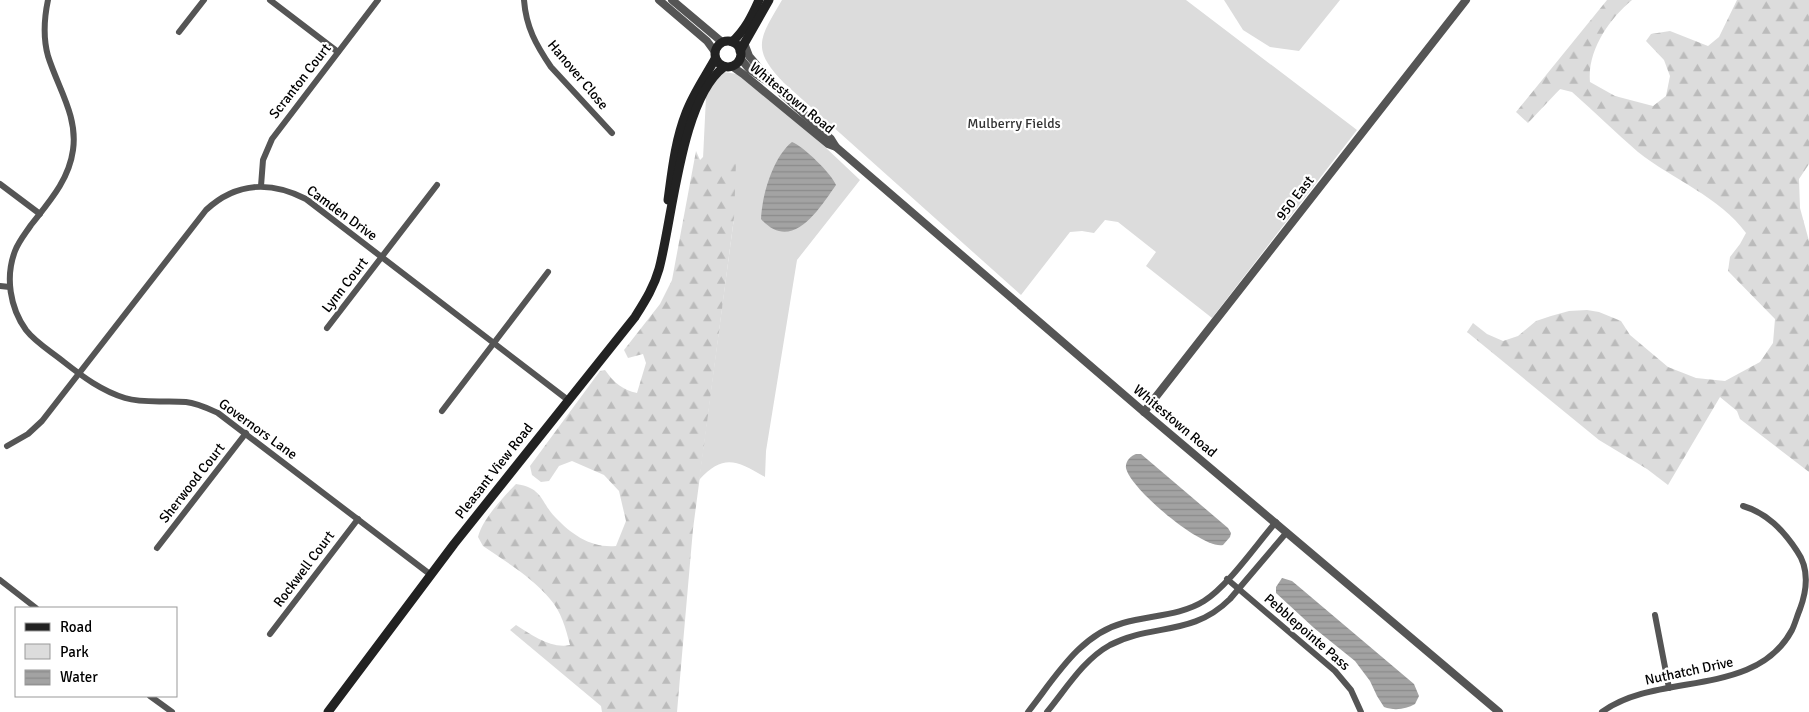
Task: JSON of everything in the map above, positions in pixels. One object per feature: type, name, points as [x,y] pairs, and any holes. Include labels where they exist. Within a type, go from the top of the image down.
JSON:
[{"type":"main road","points":[[759,0],[741,34],[732,42],[722,42],[716,48],[715,55],[728,67],[736,65],[769,0]]},
{"type":"main road","points":[[732,42],[742,51]]},
{"type":"main road","name":"Pleasant View Road","points":[[328,712],[431,575],[635,317],[651,293],[659,268],[664,240],[664,227],[676,144],[686,114],[715,55]]},
{"type":"main road","name":"Pleasant View Road","points":[[664,240],[668,230],[683,148],[690,126],[699,103],[712,80],[728,67]]},
{"type":"street","name":"Governors Lane","points":[[48,0],[45,41],[48,55],[71,114],[74,139],[67,173],[60,187],[20,240],[10,271],[10,287],[15,310],[26,330],[79,373],[109,393],[128,399],[149,402],[188,402],[218,413],[431,575]]},
{"type":"street","points":[[179,32],[204,0]]},
{"type":"street","points":[[270,0],[338,52]]},
{"type":"street","name":"Scranton Court","points":[[261,186],[263,160],[272,139],[378,0]]},
{"type":"street","name":"Hanover Close","points":[[524,0],[528,26],[535,43],[552,67],[612,133]]},
{"type":"street","points":[[659,0],[708,41],[715,55]]},
{"type":"street","points":[[672,0],[722,42]]},
{"type":"street","name":"950 East","points":[[1144,412],[1466,0]]},
{"type":"street","name":"Whitestown Road","points":[[742,51],[769,78],[773,86]]},
{"type":"street","name":"Whitestown Road","points":[[742,51],[750,70],[773,86],[831,139],[836,147],[1144,412],[1499,712]]},
{"type":"street","name":"Whitestown Road","points":[[728,67],[743,74],[828,144],[836,147]]},
{"type":"street","points":[[0,184],[40,214]]},
{"type":"street","name":"Lynn Court","points":[[327,328],[437,185]]},
{"type":"street","name":"Camden Drive","points":[[7,446],[36,428],[206,210],[215,202],[233,192],[261,186],[285,190],[306,199],[568,400]]},
{"type":"street","points":[[442,411],[548,272]]},
{"type":"street","points":[[0,286],[10,287]]},
{"type":"street","name":"Sherwood Court","points":[[157,548],[246,433]]},
{"type":"street","name":"Nuthatch Drive","points":[[1602,712],[1615,703],[1641,694],[1736,674],[1761,664],[1776,651],[1792,630],[1805,595],[1806,572],[1799,554],[1784,533],[1769,518],[1756,509],[1743,506]]},
{"type":"street","name":"Rockwell Court","points":[[270,634],[358,519]]},
{"type":"street","points":[[1032,711],[1071,657],[1084,644],[1124,622],[1190,608],[1211,596],[1276,522]]},
{"type":"street","points":[[1047,712],[1085,666],[1106,648],[1128,638],[1184,626],[1202,620],[1225,604],[1287,532]]},
{"type":"street","name":"Pebblepointe Pass","points":[[1227,580],[1335,671],[1351,690],[1362,712]]},
{"type":"street","points":[[0,581],[35,607]]},
{"type":"street","points":[[1655,615],[1669,688]]},
{"type":"street","points":[[151,697],[172,712]]},
{"type":"green space","name":"Mulberry Fields","points":[[782,0],[1186,0],[1357,130],[1212,318],[1146,266],[1156,252],[1118,222],[1105,220],[1094,233],[1070,232],[1021,295],[784,83],[773,71],[766,61],[762,43],[768,24]]},
{"type":"green space","points":[[1224,0],[1340,0],[1299,51],[1270,47],[1243,30]]},
{"type":"green space","points":[[1607,0],[1632,0],[1615,16],[1601,36],[1592,59],[1590,82],[1615,96],[1653,106],[1666,96],[1670,76],[1664,60],[1646,41],[1651,34],[1670,31],[1708,46],[1719,37],[1737,0],[1809,0],[1809,164],[1799,179],[1800,208],[1809,241],[1809,472],[1740,419],[1737,411],[1720,397],[1668,485],[1647,469],[1599,440],[1467,332],[1473,323],[1487,334],[1503,341],[1518,336],[1536,321],[1551,316],[1569,311],[1587,310],[1599,312],[1621,321],[1630,335],[1668,367],[1696,378],[1725,381],[1760,362],[1773,343],[1775,319],[1728,271],[1730,257],[1746,233],[1723,209],[1638,152],[1572,92],[1560,89],[1528,123],[1516,112]]},
{"type":"green space","points":[[724,72],[744,77],[824,146],[860,180],[797,260],[766,451],[765,477],[731,462],[716,466],[699,480],[734,218],[702,179],[706,97],[715,80]]},
{"type":"green space","points":[[696,151],[700,160],[703,157],[736,162],[734,218],[693,529],[677,712],[602,712],[601,706],[510,630],[516,625],[549,643],[563,646],[570,645],[560,615],[550,599],[527,577],[483,546],[478,537],[488,516],[516,484],[536,492],[555,517],[575,535],[598,545],[616,546],[626,521],[619,491],[604,475],[572,461],[559,466],[549,481],[541,482],[532,475],[530,466],[600,371],[605,370],[619,385],[637,393],[646,363],[643,354],[628,358],[624,350],[660,304],[672,280]]},
{"type":"water","points":[[792,142],[817,161],[836,185],[813,216],[804,224],[794,230],[783,232],[772,229],[761,219],[762,209],[766,188],[774,167],[779,157]]},
{"type":"water","points":[[1136,454],[1141,454],[1228,528],[1231,533],[1230,537],[1223,545],[1213,544],[1200,538],[1168,516],[1140,490],[1130,478],[1126,468],[1126,463]]},
{"type":"water","points":[[1282,578],[1292,581],[1414,684],[1419,696],[1415,704],[1400,709],[1384,707],[1370,681],[1355,661],[1314,628],[1276,593],[1276,587]]}]
